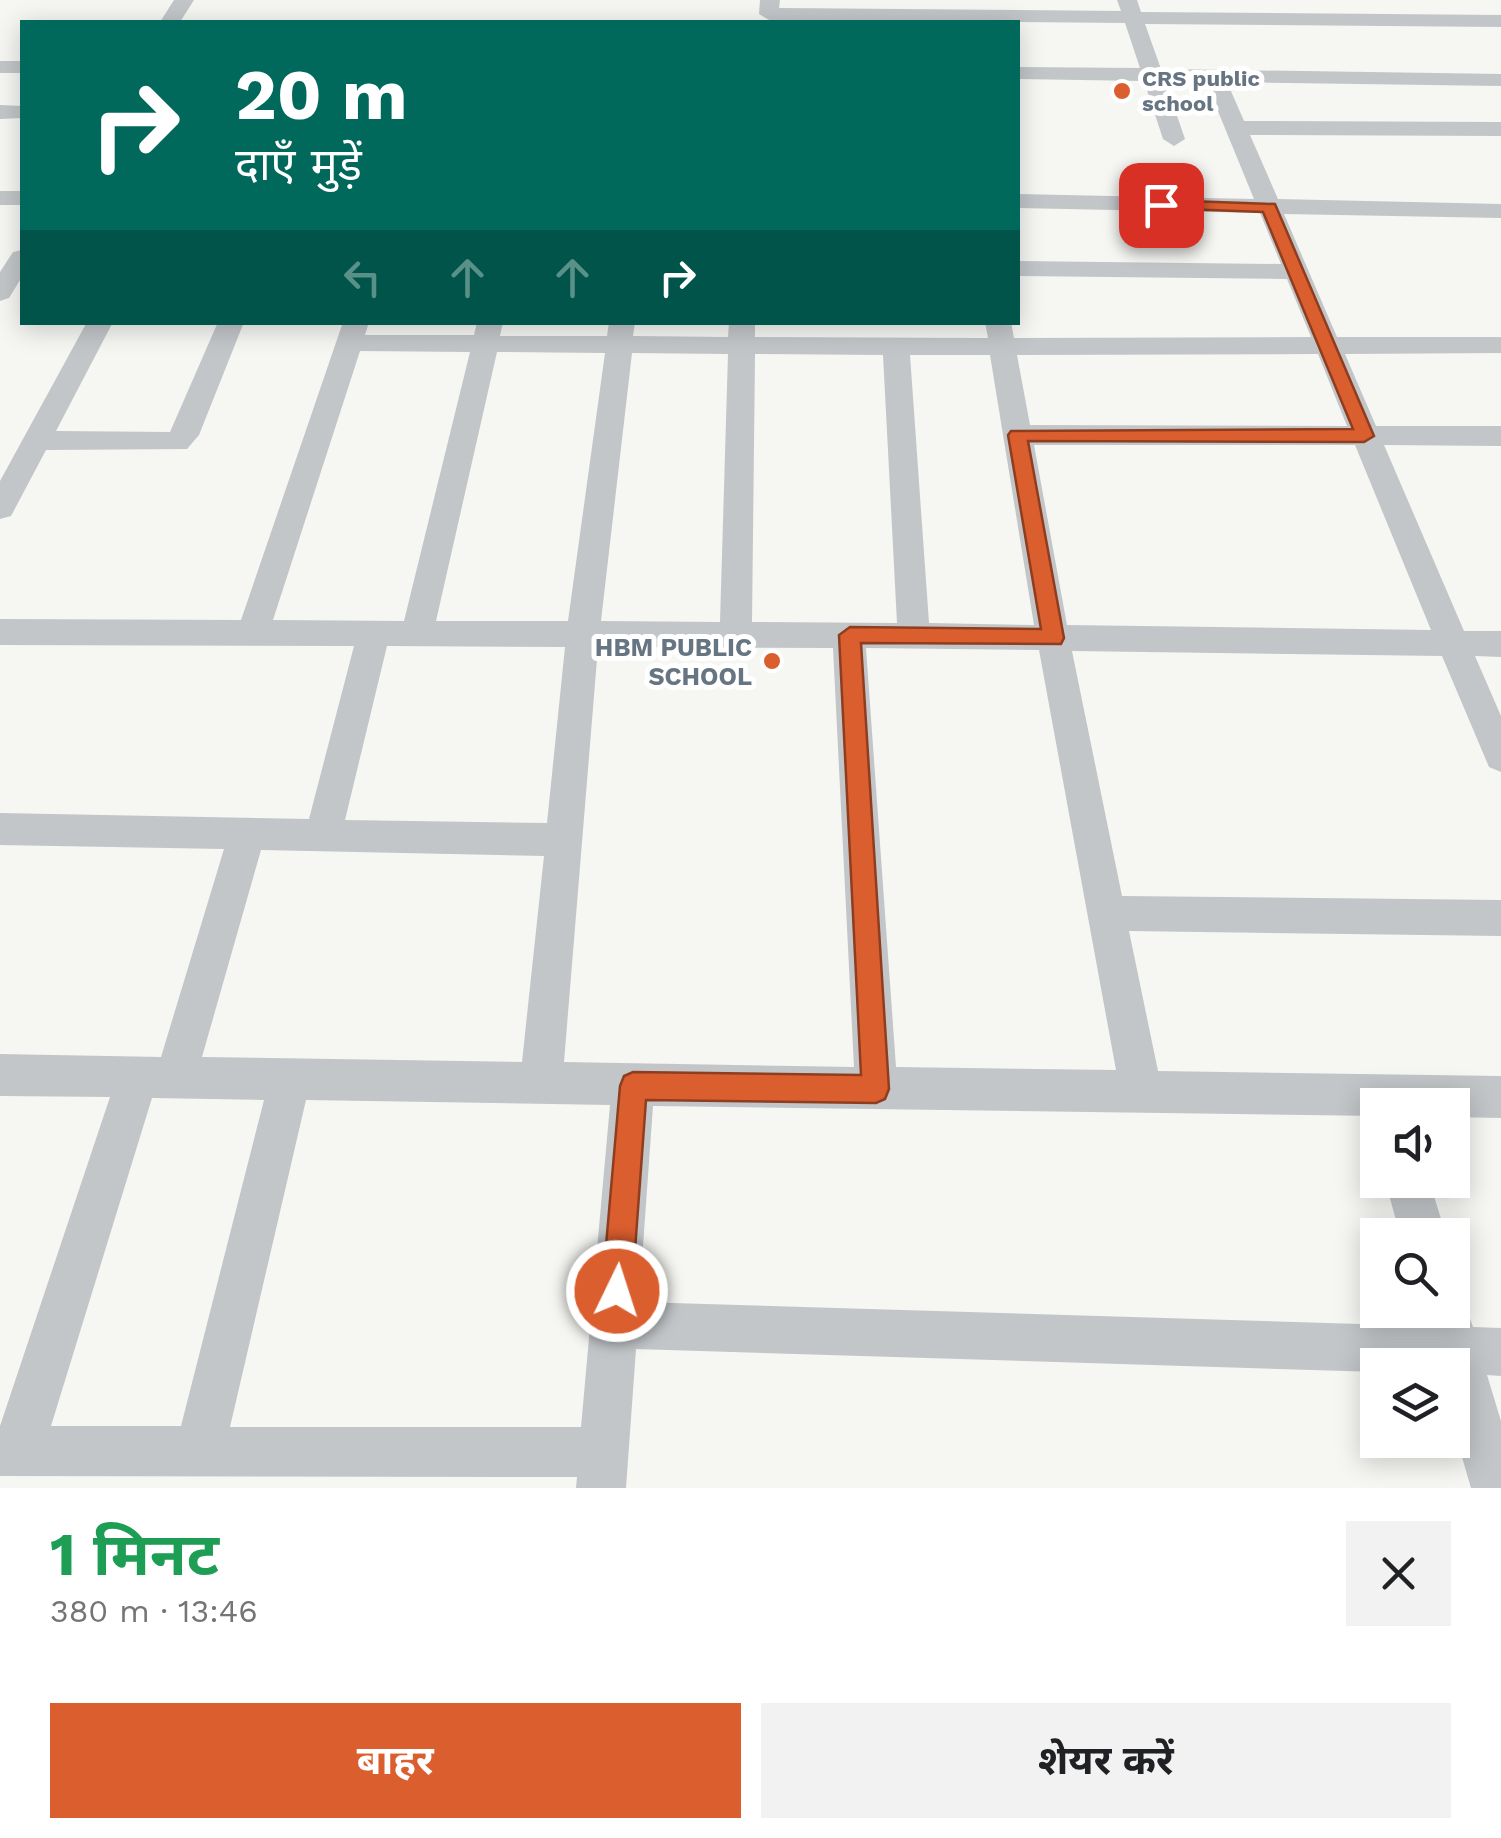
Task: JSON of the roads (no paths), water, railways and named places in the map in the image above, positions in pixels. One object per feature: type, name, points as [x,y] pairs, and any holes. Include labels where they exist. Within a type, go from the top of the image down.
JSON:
[{"type":"street","points":[[1412,0],[1501,129]]},
{"type":"street","points":[[1130,9],[1174,139]]},
{"type":"street","points":[[769,12],[1246,9],[1424,20],[1501,20]]},
{"type":"street","points":[[1020,74],[1214,76],[1454,64],[1501,80]]},
{"type":"street","points":[[1214,76],[1501,757]]},
{"type":"street","points":[[1236,128],[1501,129]]},
{"type":"street","points":[[1020,201],[1501,211]]},
{"type":"street","points":[[0,293],[20,261]]},
{"type":"street","points":[[1020,269],[1296,272]]},
{"type":"street","points":[[0,507],[98,325]]},
{"type":"street","points":[[36,440],[178,442],[186,435],[230,325]]},
{"type":"street","points":[[541,1084],[583,634],[621,332]]},
{"type":"street","points":[[253,633],[353,333],[742,333],[896,346],[1000,335],[1327,346],[1501,345]]},
{"type":"street","points":[[417,633],[487,333]]},
{"type":"street","points":[[736,634],[742,333]]},
{"type":"street","points":[[1000,335],[1053,638],[1141,1093]]},
{"type":"street","points":[[896,346],[914,636]]},
{"type":"street","points":[[1018,435],[1501,436]]},
{"type":"street","points":[[0,632],[736,634],[1501,644]]},
{"type":"street","points":[[324,836],[374,633]]},
{"type":"street","points":[[850,635],[876,1089]]},
{"type":"street","points":[[0,829],[566,840]]},
{"type":"street","points":[[247,834],[10,1451],[199,1452],[603,1470],[633,1086]]},
{"type":"street","points":[[1106,912],[1501,918]]},
{"type":"street","points":[[0,1075],[1360,1099]]},
{"type":"street","points":[[199,1452],[290,1080]]},
{"type":"street","points":[[1470,1098],[1501,1097]]},
{"type":"street","points":[[614,1326],[1467,1338],[1496,1488]]},
{"type":"place","name":"CRS public school","points":[[1122,91]]},
{"type":"place","name":"HBM PUBLIC SCHOOL","points":[[772,661]]}]
